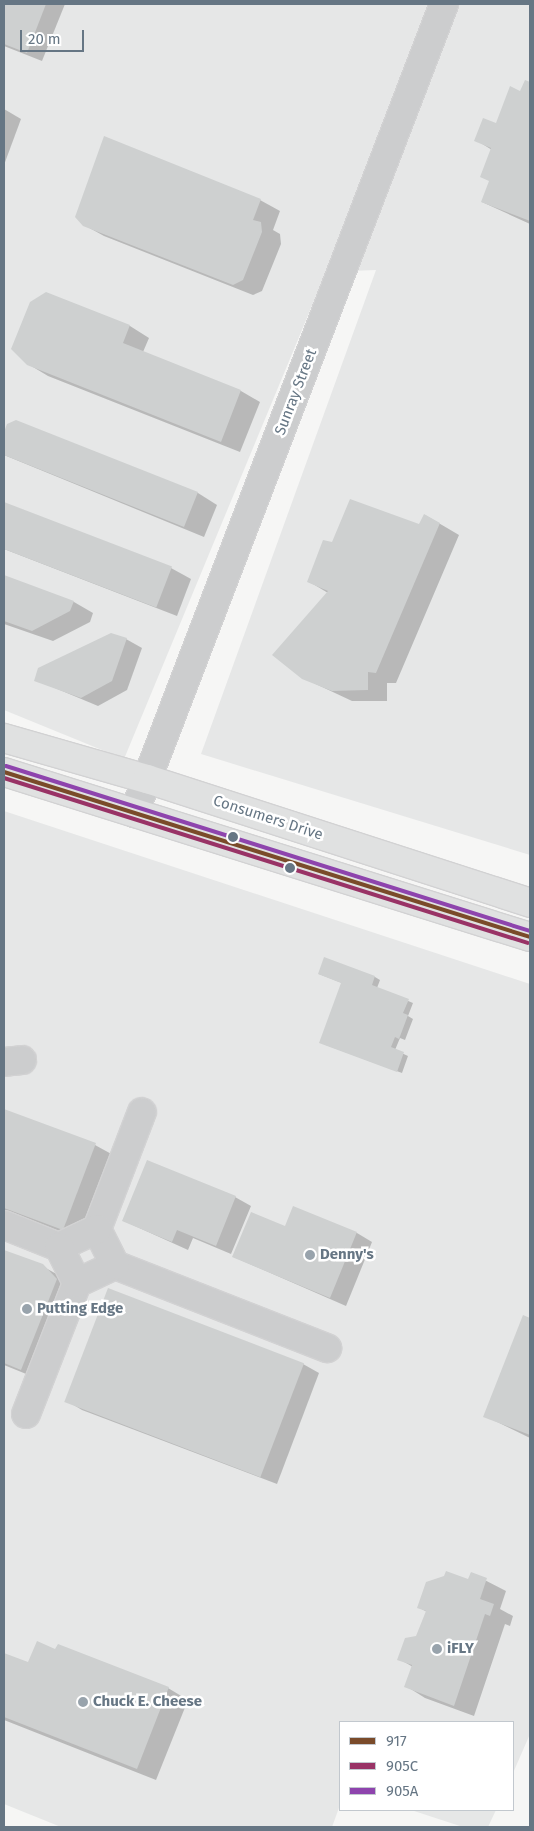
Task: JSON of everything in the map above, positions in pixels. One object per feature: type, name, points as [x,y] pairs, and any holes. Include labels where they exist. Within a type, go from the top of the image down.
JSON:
[{"type":"main road","name":"Consumers Drive","points":[[4,738],[147,779],[530,902]]},
{"type":"main road","points":[[4,772],[530,937]]},
{"type":"street","name":"Sunray Street","points":[[134,813],[444,4]]},
{"type":"street","points":[[59,1247],[97,1229],[142,1112]]},
{"type":"street","points":[[4,1224],[59,1247],[77,1283]]},
{"type":"street","points":[[97,1229],[114,1265],[327,1348]]},
{"type":"street","points":[[26,1414],[77,1283],[114,1265]]},
{"type":"shaded area","points":[[4,4],[530,4],[530,855],[201,754],[376,270],[326,272],[124,759],[4,710]]},
{"type":"shaded area","points":[[4,811],[530,984],[530,1734],[514,1771],[514,1721],[339,1721],[339,1808],[332,1827],[61,1827],[4,1804]]},
{"type":"shaded area","points":[[414,1811],[496,1811],[488,1827],[463,1827]]},
{"type":"building","points":[[4,4],[46,4],[27,53],[4,44]]},
{"type":"building","points":[[525,80],[530,82],[530,221],[481,202],[489,181],[480,177],[491,148],[474,141],[483,118],[496,123],[510,86],[520,91]]},
{"type":"building","points":[[104,136],[261,199],[253,220],[261,222],[262,232],[243,280],[233,285],[83,226],[75,217]]},
{"type":"building","points":[[46,292],[130,325],[123,343],[241,390],[221,442],[27,365],[11,349],[30,302]]},
{"type":"building","points":[[16,420],[198,492],[184,527],[4,455],[4,432],[7,424]]},
{"type":"building","points":[[350,499],[419,524],[424,514],[440,523],[376,673],[368,672],[368,690],[332,691],[302,679],[272,655],[328,591],[307,582],[323,540],[332,542]]},
{"type":"building","points":[[4,502],[172,567],[156,608],[4,549]]},
{"type":"building","points":[[4,575],[74,601],[70,611],[32,631],[4,621]]},
{"type":"building","points":[[111,633],[127,638],[112,681],[81,698],[34,681],[38,668]]},
{"type":"building","points":[[324,957],[375,976],[372,985],[409,999],[403,1013],[408,1015],[399,1039],[395,1037],[391,1047],[404,1052],[397,1072],[319,1043],[341,983],[318,974]]},
{"type":"building","points":[[4,1109],[96,1143],[63,1230],[4,1208]]},
{"type":"building","points":[[147,1160],[236,1196],[216,1246],[177,1230],[172,1242],[122,1221]]},
{"type":"building","points":[[293,1206],[357,1232],[330,1298],[232,1257],[251,1212],[285,1226]]},
{"type":"building","points":[[4,1250],[43,1264],[57,1279],[21,1370],[4,1363]]},
{"type":"building","points":[[108,1288],[304,1363],[260,1477],[64,1402]]},
{"type":"building","points":[[523,1315],[530,1318],[530,1435],[483,1417]]},
{"type":"building","name":"iFLY","points":[[446,1571],[468,1579],[471,1572],[487,1578],[480,1599],[494,1604],[490,1616],[485,1614],[454,1706],[404,1687],[412,1665],[397,1660],[405,1638],[416,1636],[426,1611],[417,1608],[426,1582],[444,1576]]},
{"type":"building","name":"Chuck E. Cheese","points":[[37,1641],[55,1649],[58,1644],[169,1687],[137,1769],[4,1717],[4,1653],[28,1662]]},
{"type":"transit line","name":"905A","points":[[6,766],[530,931]]},
{"type":"transit line","name":"917","points":[[4,772],[530,937]]},
{"type":"transit line","name":"905C","points":[[4,778],[528,943]]},
{"type":"place","name":"Denny's","points":[[310,1255]]},
{"type":"place","name":"Putting Edge","points":[[27,1309]]},
{"type":"place","name":"iFLY","points":[[437,1649]]},
{"type":"place","name":"Chuck E. Cheese","points":[[83,1702]]}]
